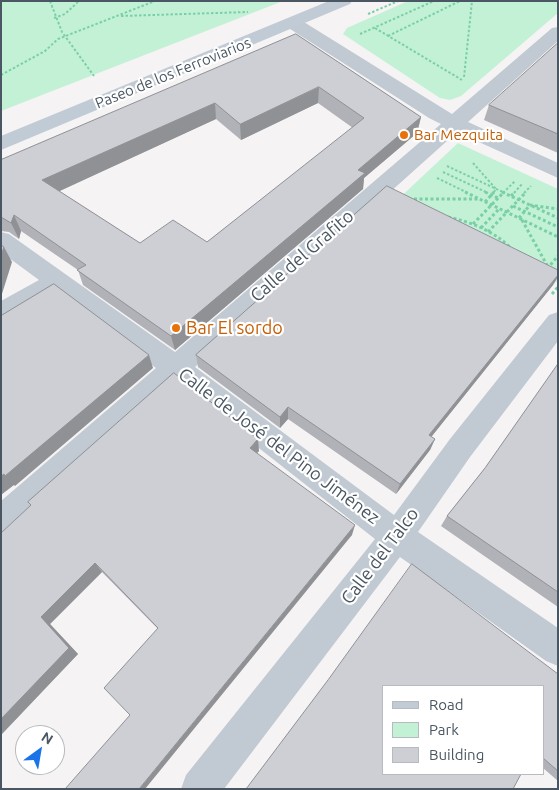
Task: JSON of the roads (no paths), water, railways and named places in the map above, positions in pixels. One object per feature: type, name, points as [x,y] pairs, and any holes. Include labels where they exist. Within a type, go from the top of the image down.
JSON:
[{"type":"main road","name":"Paseo de los Ferroviarios","points":[[1,144],[344,1]]},
{"type":"street","points":[[293,23],[436,114],[558,171]]},
{"type":"street","name":"Calle del Grafito","points":[[1,521],[558,32]]},
{"type":"street","name":"Calle de José del Pino Jiménez","points":[[1,240],[175,367],[397,536],[558,649]]},
{"type":"street","points":[[1,313],[58,281]]},
{"type":"street","name":"Calle del Talco","points":[[200,789],[397,536],[460,448],[555,308]]},
{"type":"place","name":"Bar Mezquita","points":[[404,135]]},
{"type":"place","name":"Bar El sordo","points":[[176,328]]}]
